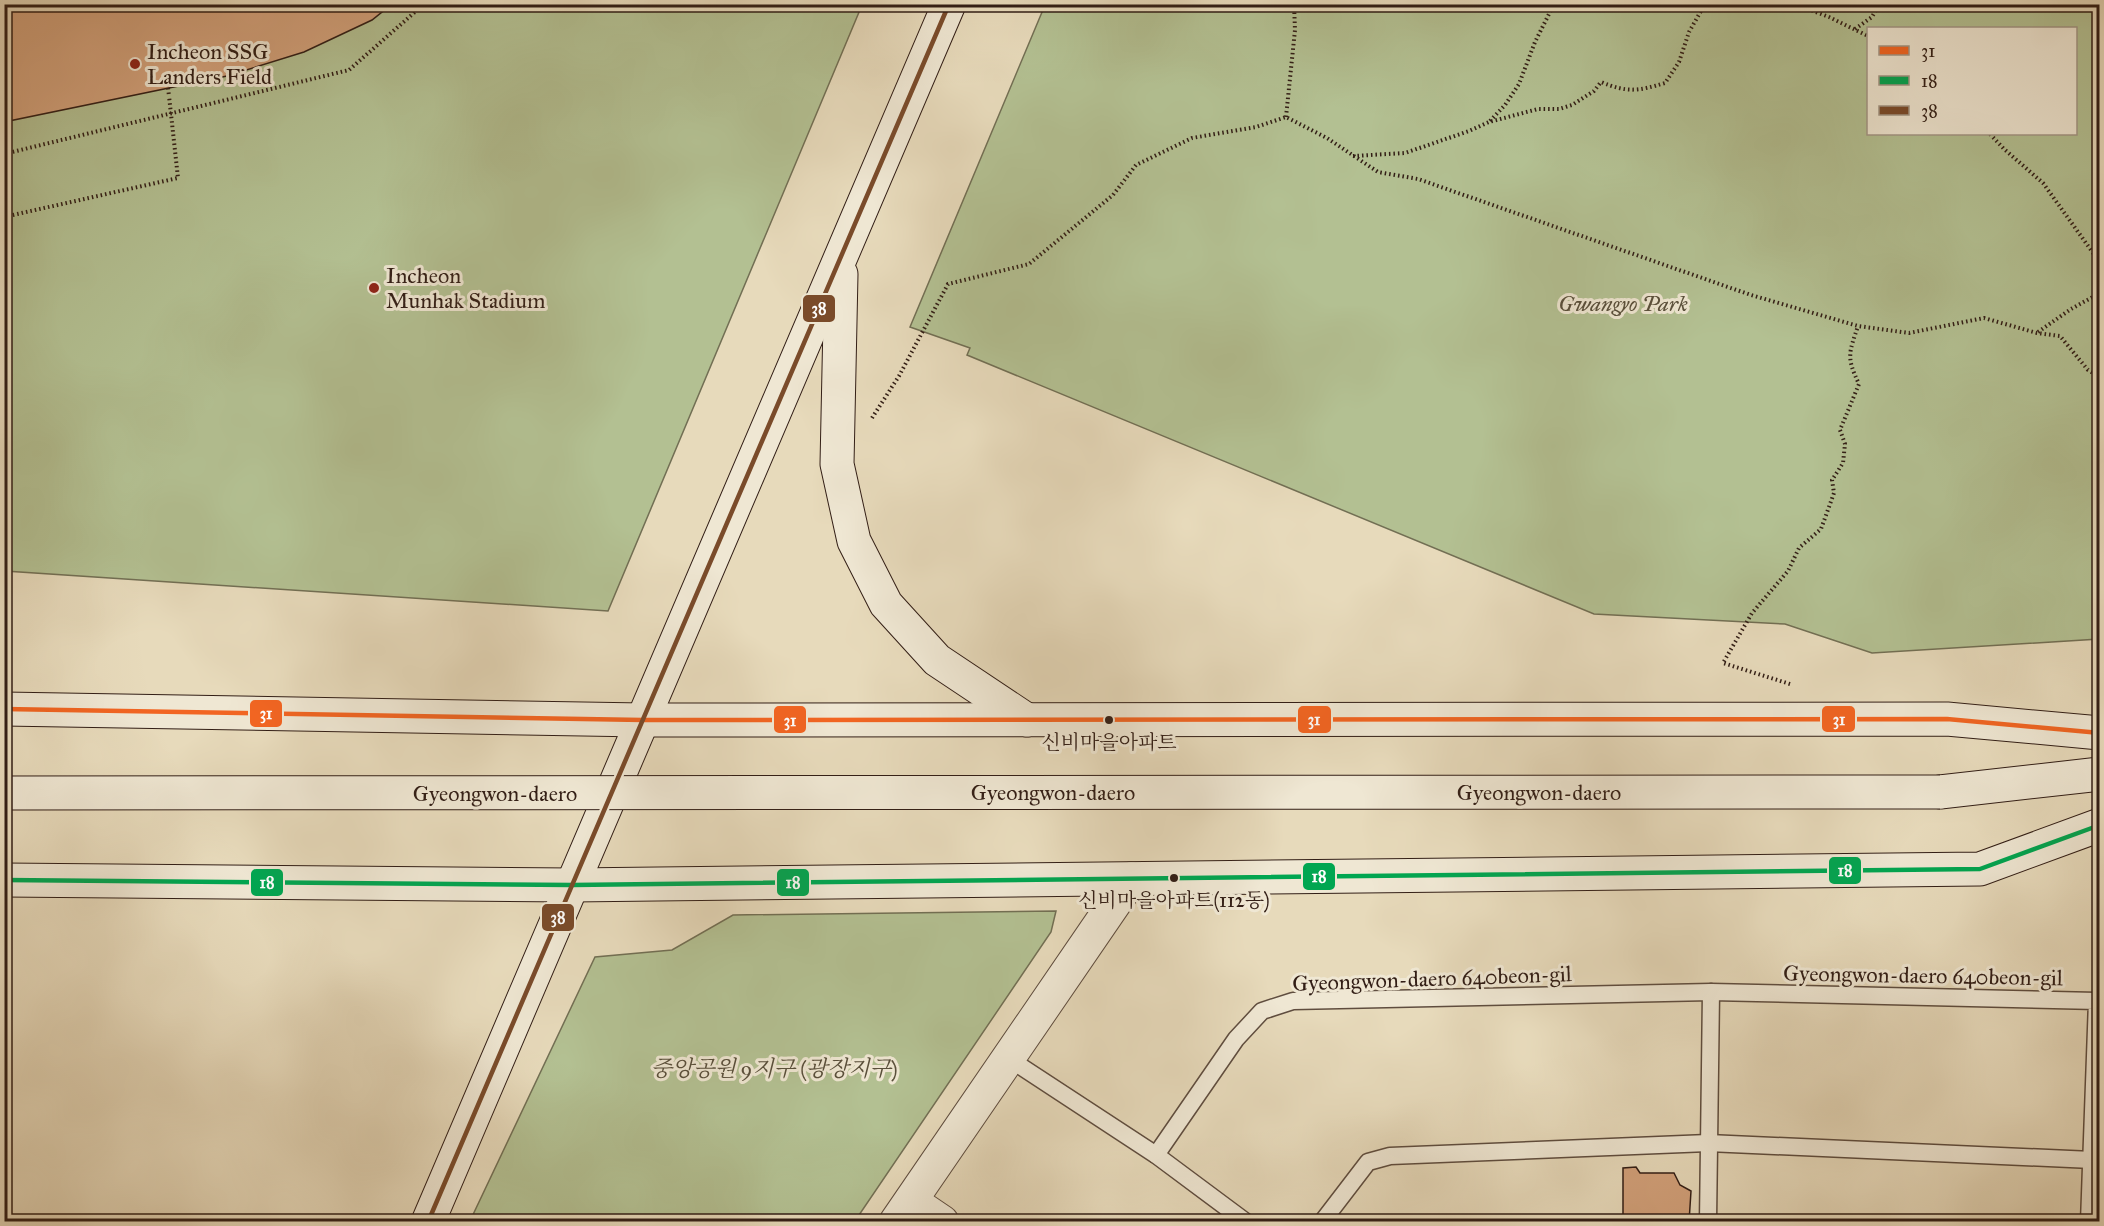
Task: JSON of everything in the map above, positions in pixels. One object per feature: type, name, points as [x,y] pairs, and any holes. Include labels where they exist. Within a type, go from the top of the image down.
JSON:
[{"type":"main road","points":[[428,1221],[949,4]]},
{"type":"main road","points":[[842,258],[837,464],[854,541],[886,604],[937,660],[1026,720]]},
{"type":"main road","points":[[4,709],[643,720],[1947,719],[2100,733]]},
{"type":"main road","name":"Gyeongwon-daero","points":[[4,793],[1940,792],[2100,774]]},
{"type":"main road","points":[[4,880],[572,885],[1980,869],[2100,825]]},
{"type":"main road","points":[[942,1221],[903,1211],[1131,879]]},
{"type":"lane","points":[[1708,1221],[1711,992]]},
{"type":"lane","name":"Gyeongwon-daero 640beon-gil","points":[[1156,1155],[1236,1038],[1262,1011],[1293,1001],[1711,992],[2097,1001],[2091,1160]]},
{"type":"lane","points":[[1008,1058],[1156,1155],[1246,1221]]},
{"type":"lane","points":[[1322,1221],[1368,1162],[1390,1156],[1708,1143],[2091,1160],[2089,1221]]},
{"type":"path","points":[[4,154],[349,69],[424,4]]},
{"type":"path","points":[[1286,117],[1295,30],[1294,4]]},
{"type":"path","points":[[1490,122],[1519,84],[1535,42],[1554,4]]},
{"type":"path","points":[[1352,156],[1405,153],[1490,122],[1538,109],[1559,109],[1572,105],[1594,91],[1601,82],[1618,89],[1640,91],[1665,84],[1679,62],[1689,33],[1705,4]]},
{"type":"path","points":[[1795,4],[1867,35]]},
{"type":"path","points":[[1854,29],[1872,17],[1879,4]]},
{"type":"path","points":[[4,217],[178,178],[168,88]]},
{"type":"path","points":[[869,423],[899,376],[948,284],[1029,264],[1113,195],[1136,165],[1192,138],[1256,127],[1286,117],[1328,138],[1378,172],[1418,179],[1751,295],[1858,326],[1909,333],[1984,318],[2037,333],[2060,336],[2088,370],[2100,377]]},
{"type":"path","points":[[1991,135],[2043,183],[2096,257],[2100,259]]},
{"type":"path","points":[[2037,333],[2071,309],[2100,293]]},
{"type":"path","points":[[1816,719],[1800,687],[1723,663],[1752,613],[1788,571],[1799,548],[1821,529],[1834,493],[1832,480],[1843,463],[1845,444],[1840,430],[1859,384],[1850,365],[1850,350],[1858,326]]},
{"type":"green space","name":"Incheon Munhak Stadium","points":[[4,5],[862,5],[608,611],[5,571]]},
{"type":"green space","name":"Gwangyo Park","points":[[1045,5],[2099,5],[2099,639],[1872,653],[1785,624],[1594,614],[967,355],[970,348],[910,327]]},
{"type":"green space","name":"중앙공원 9지구 (광장지구)","points":[[1056,911],[1051,932],[855,1221],[470,1221],[595,957],[672,950],[733,915]]},
{"type":"building","name":"Incheon SSG Landers Field","points":[[4,4],[392,4],[372,20],[304,52],[227,76],[4,122]]},
{"type":"building","points":[[1636,1167],[1640,1173],[1674,1173],[1680,1185],[1691,1191],[1689,1222],[1623,1222],[1623,1168]]},
{"type":"transit line","name":"38","points":[[428,1222],[949,4]]},
{"type":"transit line","name":"31","points":[[4,709],[643,720],[1947,719],[2100,733]]},
{"type":"transit line","name":"18","points":[[4,880],[572,885],[1980,869],[2100,825]]},
{"type":"place","name":"Incheon SSG Landers Field","points":[[135,64]]},
{"type":"place","name":"Incheon Munhak Stadium","points":[[374,288]]},
{"type":"place","name":"신비마을아파트","points":[[1109,720]]},
{"type":"place","name":"신비마을아파트(112동)","points":[[1174,878]]}]
